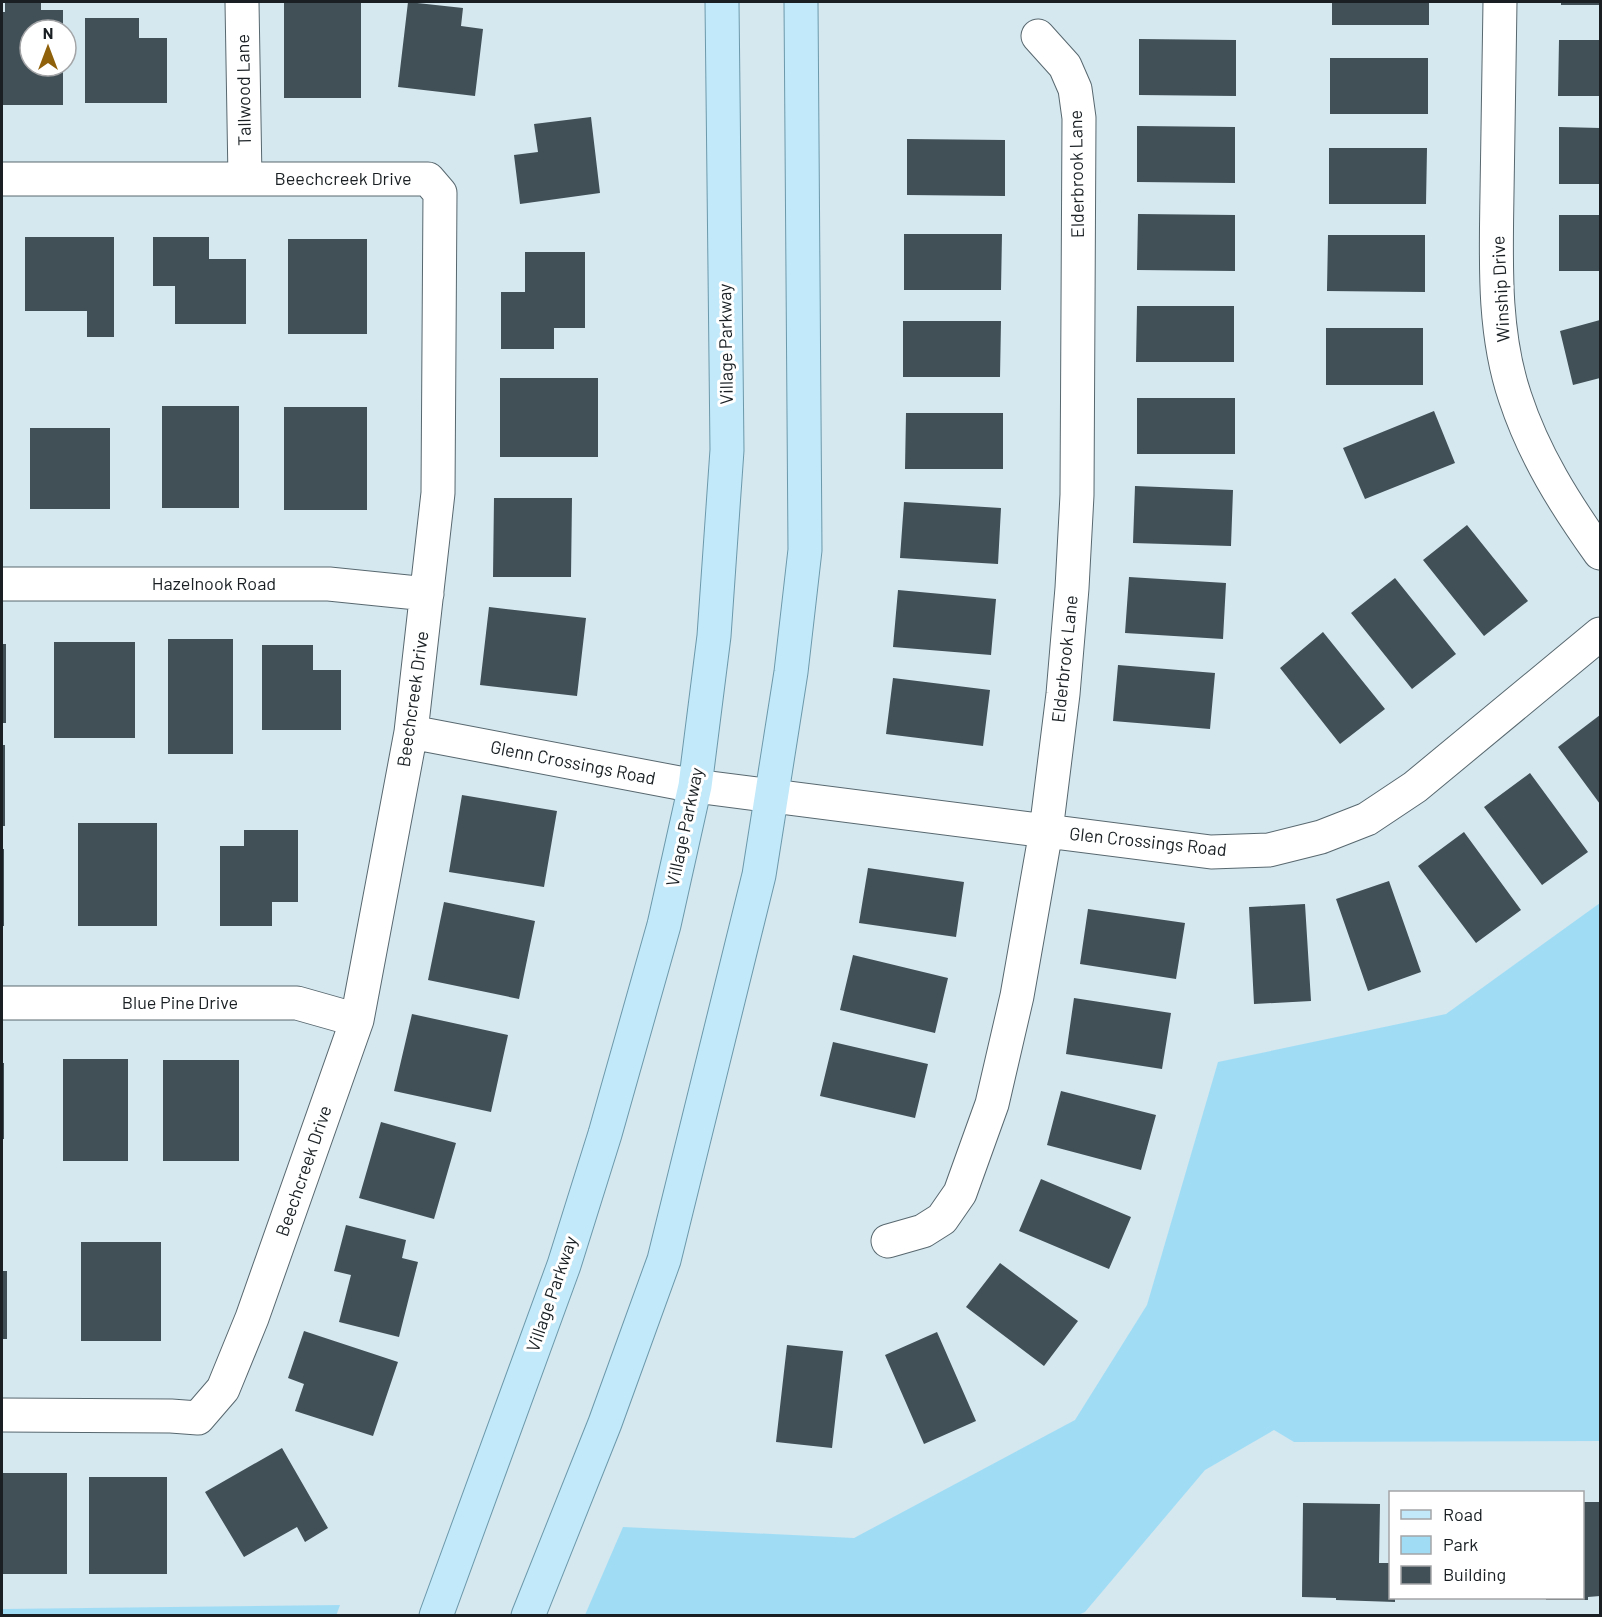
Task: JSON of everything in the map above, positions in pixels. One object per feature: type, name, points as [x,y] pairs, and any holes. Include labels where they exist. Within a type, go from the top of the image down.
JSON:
[{"type":"main road","name":"Village Parkway","points":[[436,1616],[564,1265],[663,925],[695,786],[714,636],[727,450],[723,2]]},
{"type":"main road","points":[[528,1616],[604,1423],[663,1260],[759,875],[791,672],[805,550],[801,2]]},
{"type":"street","name":"Tallwood Lane","points":[[243,2],[245,179]]},
{"type":"street","name":"Winship Drive","points":[[1500,2],[1496,275],[1500,333],[1514,396],[1539,458],[1569,509],[1600,552]]},
{"type":"street","name":"Elderbrook Lane","points":[[888,1241],[922,1231],[942,1219],[960,1194],[992,1104],[1017,996],[1046,831],[1063,694],[1076,518],[1079,118],[1075,89],[1065,66],[1038,36]]},
{"type":"street","name":"Beechcreek Drive","points":[[2,179],[428,179],[441,193],[438,494],[411,732],[357,1020],[252,1318],[223,1389],[198,1419],[171,1416],[2,1415]]},
{"type":"street","name":"Hazelnook Road","points":[[2,584],[329,584],[427,594]]},
{"type":"street","name":"Glen Crossings Road","points":[[772,796],[1211,852],[1269,850],[1321,837],[1367,819],[1415,787],[1600,634]]},
{"type":"street","name":"Glenn Crossings Road","points":[[411,732],[695,786],[772,796]]},
{"type":"street","name":"Blue Pine Drive","points":[[2,1003],[297,1003],[357,1020]]},
{"type":"green space","points":[[1600,903],[1600,1441],[1294,1442],[1274,1430],[1205,1470],[1085,1612],[1078,1615],[585,1615],[623,1527],[854,1538],[1075,1420],[1147,1305],[1218,1062],[1446,1014]]},
{"type":"green space","points":[[340,1605],[336,1616],[2,1615],[2,1609]]},
{"type":"building","points":[[5,2],[41,2],[41,10],[63,10],[63,18],[18,18],[18,78],[63,78],[63,105],[2,105],[2,12],[5,12]]},
{"type":"building","points":[[284,2],[361,2],[361,98],[284,98]]},
{"type":"building","points":[[408,2],[463,8],[461,26],[483,29],[475,96],[398,87]]},
{"type":"building","points":[[1332,2],[1429,2],[1429,25],[1332,25]]},
{"type":"building","points":[[1561,2],[1600,2],[1600,5],[1561,5]]},
{"type":"building","points":[[85,18],[139,18],[139,38],[167,38],[167,103],[85,103]]},
{"type":"building","points":[[1139,39],[1236,40],[1236,96],[1139,95]]},
{"type":"building","points":[[1559,40],[1600,40],[1600,96],[1558,96]]},
{"type":"building","points":[[1330,58],[1428,58],[1428,114],[1330,114]]},
{"type":"building","points":[[591,117],[600,193],[520,204],[514,155],[538,152],[534,124]]},
{"type":"building","points":[[1137,126],[1235,127],[1235,183],[1137,182]]},
{"type":"building","points":[[1559,127],[1600,128],[1600,184],[1559,184]]},
{"type":"building","points":[[907,139],[1005,140],[1005,196],[907,195]]},
{"type":"building","points":[[1329,148],[1427,148],[1426,204],[1329,204]]},
{"type":"building","points":[[1138,214],[1235,215],[1235,271],[1137,270]]},
{"type":"building","points":[[1559,215],[1600,215],[1600,271],[1559,271]]},
{"type":"building","points":[[904,234],[1002,234],[1001,290],[904,290]]},
{"type":"building","points":[[1328,235],[1425,235],[1425,292],[1327,291]]},
{"type":"building","points":[[25,237],[114,237],[114,337],[87,337],[87,311],[25,311]]},
{"type":"building","points":[[153,237],[209,237],[209,259],[246,259],[246,324],[175,324],[175,286],[153,286]]},
{"type":"building","points":[[288,239],[367,239],[367,334],[288,334]]},
{"type":"building","points":[[525,252],[585,252],[585,328],[554,328],[554,349],[501,349],[501,292],[525,292]]},
{"type":"building","points":[[1137,306],[1234,306],[1234,362],[1136,362]]},
{"type":"building","points":[[1600,320],[1600,378],[1573,385],[1560,331]]},
{"type":"building","points":[[903,321],[1001,321],[1000,377],[903,377]]},
{"type":"building","points":[[1326,328],[1423,328],[1423,385],[1326,385]]},
{"type":"building","points":[[500,378],[598,378],[598,457],[500,457]]},
{"type":"building","points":[[1137,398],[1235,398],[1235,454],[1137,454]]},
{"type":"building","points":[[162,406],[239,406],[239,508],[162,508]]},
{"type":"building","points":[[284,407],[367,407],[367,510],[284,510]]},
{"type":"building","points":[[1434,411],[1455,463],[1365,499],[1343,448]]},
{"type":"building","points":[[906,413],[1003,413],[1003,469],[905,469]]},
{"type":"building","points":[[30,428],[110,428],[110,509],[30,509]]},
{"type":"building","points":[[1135,486],[1233,490],[1231,546],[1133,543]]},
{"type":"building","points":[[494,498],[572,498],[571,577],[493,577]]},
{"type":"building","points":[[904,502],[1001,508],[998,564],[900,558]]},
{"type":"building","points":[[1467,525],[1528,601],[1484,636],[1423,560]]},
{"type":"building","points":[[1129,577],[1226,583],[1223,639],[1125,633]]},
{"type":"building","points":[[1395,578],[1456,654],[1412,689],[1351,613]]},
{"type":"building","points":[[898,590],[996,599],[991,655],[893,647]]},
{"type":"building","points":[[489,607],[586,618],[577,696],[480,685]]},
{"type":"building","points":[[1323,632],[1385,709],[1340,744],[1280,668]]},
{"type":"building","points":[[168,639],[233,639],[233,754],[168,754]]},
{"type":"building","points":[[54,642],[135,642],[135,738],[54,738]]},
{"type":"building","points":[[2,644],[6,644],[6,723],[2,723]]},
{"type":"building","points":[[262,645],[313,645],[313,670],[341,670],[341,730],[262,730]]},
{"type":"building","points":[[1118,665],[1215,673],[1210,729],[1113,721]]},
{"type":"building","points":[[893,678],[990,690],[983,746],[886,734]]},
{"type":"building","points":[[1600,715],[1600,804],[1558,747]]},
{"type":"building","points":[[2,745],[5,745],[5,826],[2,826]]},
{"type":"building","points":[[1530,773],[1588,852],[1542,885],[1484,807]]},
{"type":"building","points":[[462,795],[557,811],[544,887],[449,872]]},
{"type":"building","points":[[78,823],[157,823],[157,926],[78,926]]},
{"type":"building","points":[[244,830],[298,830],[298,902],[272,902],[272,926],[220,926],[220,846],[244,846]]},
{"type":"building","points":[[1464,832],[1521,910],[1476,943],[1418,866]]},
{"type":"building","points":[[2,849],[4,849],[4,926],[2,926]]},
{"type":"building","points":[[868,868],[964,882],[956,937],[859,923]]},
{"type":"building","points":[[1389,881],[1421,972],[1368,991],[1336,899]]},
{"type":"building","points":[[444,902],[535,921],[519,999],[428,980]]},
{"type":"building","points":[[1305,904],[1311,1001],[1254,1004],[1249,907]]},
{"type":"building","points":[[1088,909],[1185,923],[1176,979],[1080,964]]},
{"type":"building","points":[[853,955],[948,978],[935,1033],[840,1010]]},
{"type":"building","points":[[1074,998],[1171,1013],[1162,1069],[1066,1054]]},
{"type":"building","points":[[412,1014],[508,1035],[491,1112],[394,1091]]},
{"type":"building","points":[[833,1042],[928,1064],[915,1118],[820,1096]]},
{"type":"building","points":[[63,1059],[128,1059],[128,1161],[63,1161]]},
{"type":"building","points":[[163,1060],[239,1060],[239,1161],[163,1161]]},
{"type":"building","points":[[2,1063],[4,1063],[4,1139],[2,1139]]},
{"type":"building","points":[[1061,1091],[1156,1115],[1141,1170],[1047,1145]]},
{"type":"building","points":[[381,1122],[456,1143],[434,1219],[359,1198]]},
{"type":"building","points":[[1041,1179],[1131,1217],[1109,1269],[1019,1231]]},
{"type":"building","points":[[346,1225],[406,1240],[402,1258],[418,1262],[399,1337],[339,1322],[351,1275],[334,1271]]},
{"type":"building","points":[[81,1242],[161,1242],[161,1341],[81,1341]]},
{"type":"building","points":[[1000,1263],[1078,1321],[1044,1366],[966,1307]]},
{"type":"building","points":[[2,1271],[7,1271],[7,1339],[2,1339]]},
{"type":"building","points":[[304,1331],[398,1362],[373,1436],[295,1411],[304,1384],[288,1378]]},
{"type":"building","points":[[937,1332],[976,1421],[924,1444],[885,1355]]},
{"type":"building","points":[[787,1345],[843,1351],[832,1448],[776,1442]]},
{"type":"building","points":[[282,1448],[328,1528],[305,1542],[297,1527],[244,1557],[205,1492]]},
{"type":"building","points":[[2,1473],[67,1473],[67,1574],[2,1574]]},
{"type":"building","points":[[89,1477],[167,1477],[167,1574],[89,1574]]},
{"type":"building","points":[[1584,1502],[1600,1502],[1600,1596],[1588,1597],[1588,1600],[1546,1600],[1584,1599]]},
{"type":"building","points":[[1303,1503],[1380,1504],[1379,1563],[1389,1563],[1389,1599],[1395,1599],[1395,1602],[1302,1597]]}]
